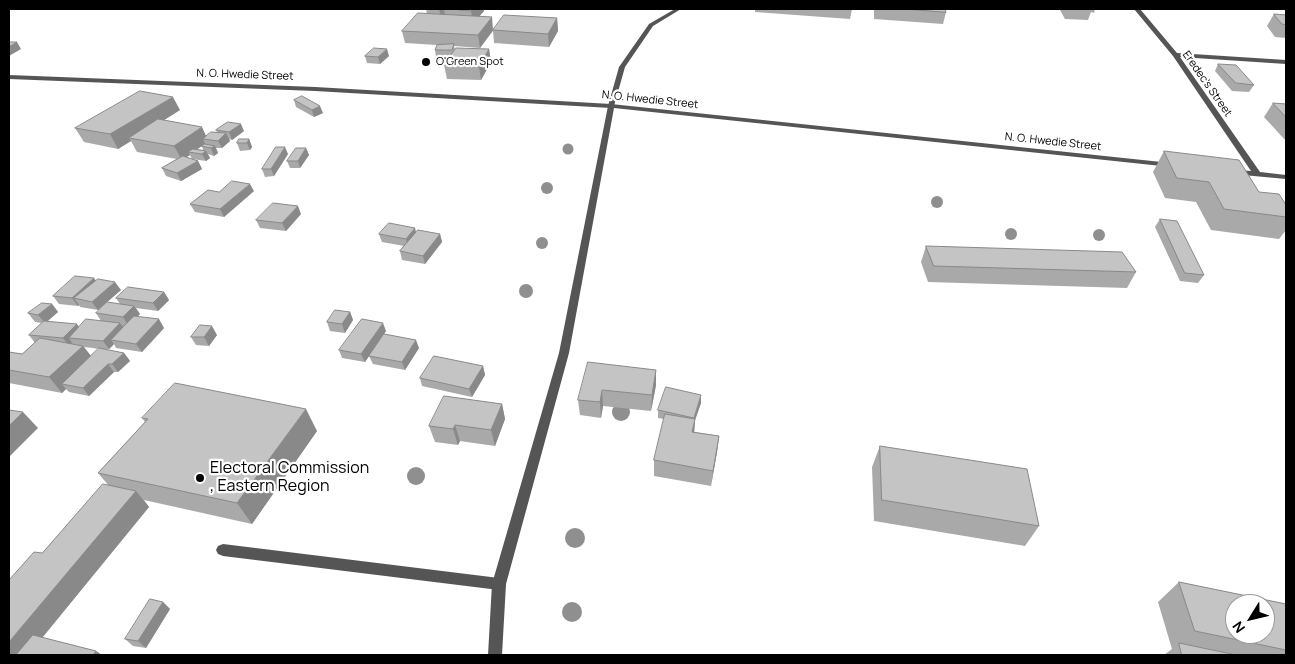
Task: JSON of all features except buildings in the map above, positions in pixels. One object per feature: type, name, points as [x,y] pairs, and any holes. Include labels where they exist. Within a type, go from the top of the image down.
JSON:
[{"type":"street","points":[[494,655],[499,584],[564,353],[610,106],[622,67],[646,32],[651,25],[678,9]]},
{"type":"street","name":"Eredec's Street","points":[[1137,9],[1175,54],[1257,174]]},
{"type":"street","points":[[1175,54],[1286,62]]},
{"type":"street","name":"N. O. Hwedie Street","points":[[9,77],[315,89],[610,106],[1179,166]]},
{"type":"street","points":[[1228,171],[1286,177]]},
{"type":"street","points":[[223,550],[499,584]]},
{"type":"place","name":"O'Green Spot","points":[[426,62]]},
{"type":"place","name":"Electoral Commission , Eastern Region","points":[[200,478]]}]
